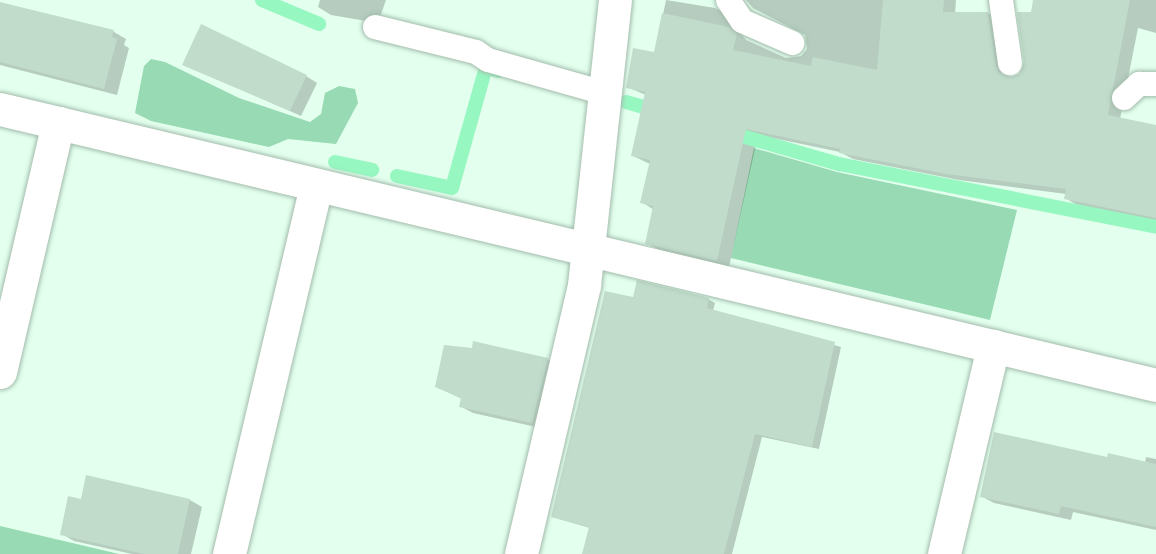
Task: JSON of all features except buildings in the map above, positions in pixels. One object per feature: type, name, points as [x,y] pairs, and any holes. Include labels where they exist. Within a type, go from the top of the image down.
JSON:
[{"type":"street","points":[[521,554],[584,285],[615,0]]},
{"type":"street","points":[[0,109],[1156,385]]},
{"type":"street","points":[[0,372],[58,123]]},
{"type":"street","points":[[229,554],[316,184]]},
{"type":"street","points":[[944,554],[993,346]]},
{"type":"lane","points":[[728,0],[742,21],[792,43]]},
{"type":"lane","points":[[1001,0],[1010,63]]},
{"type":"lane","points":[[375,27],[476,52],[488,60],[605,93]]},
{"type":"lane","points":[[1124,98],[1138,84],[1156,84]]},
{"type":"green space","points":[[151,59],[165,62],[239,98],[310,122],[321,114],[325,93],[339,86],[355,89],[358,103],[336,144],[288,139],[269,147],[151,121],[135,113],[144,66]]},
{"type":"green space","points":[[754,148],[837,172],[1017,210],[990,320],[731,258]]},
{"type":"green space","points":[[0,526],[119,554],[0,554]]},
{"type":"waterway","points":[[262,0],[319,24]]},
{"type":"waterway","points":[[397,176],[452,188],[486,67],[498,71]]},
{"type":"waterway","points":[[626,102],[658,111]]},
{"type":"waterway","points":[[728,132],[839,164],[1156,227]]},
{"type":"waterway","points":[[335,162],[372,170]]}]
